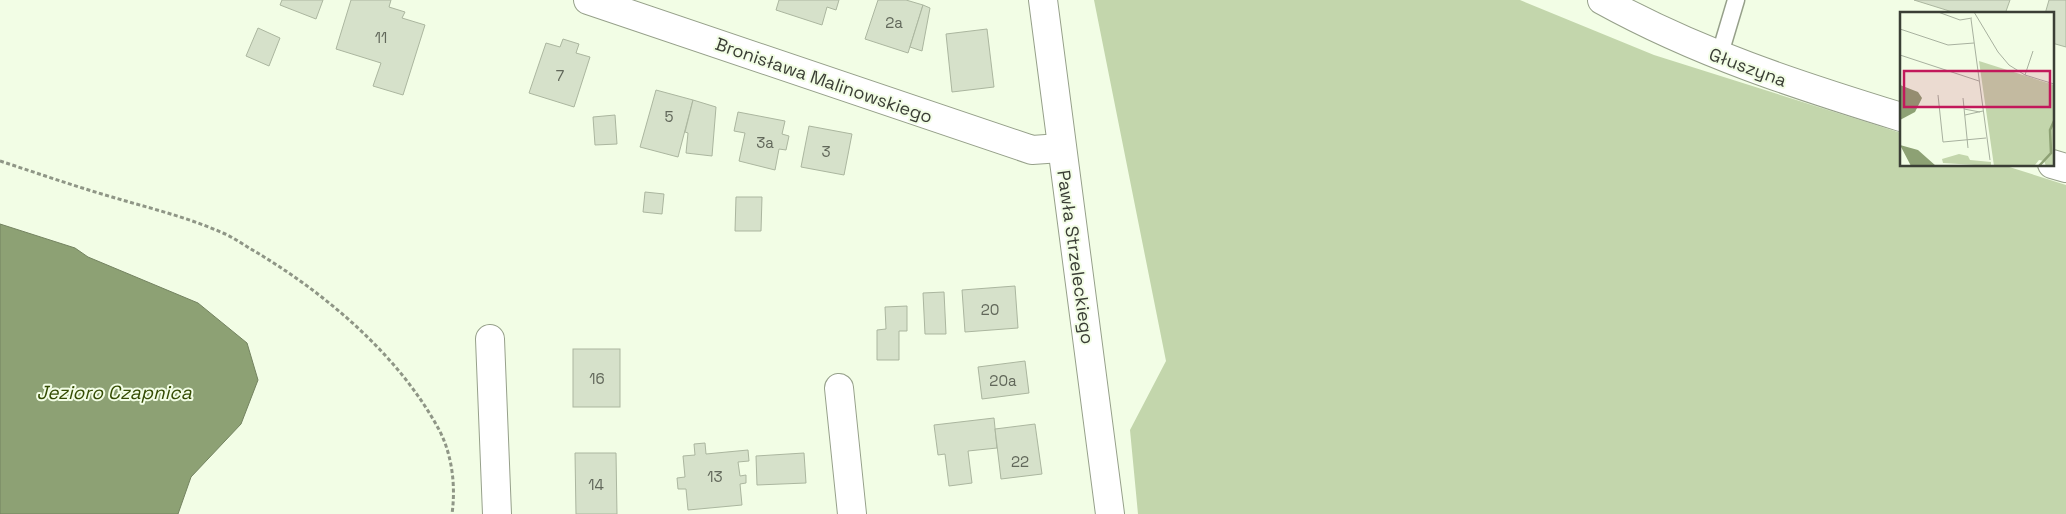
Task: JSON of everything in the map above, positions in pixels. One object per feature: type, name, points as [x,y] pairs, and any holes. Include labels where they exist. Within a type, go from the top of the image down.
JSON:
[{"type":"street","name":"Bronisława Malinowskiego","points":[[588,0],[1032,150],[1061,148]]},
{"type":"street","name":"Pawła Strzeleckiego","points":[[1043,0],[1110,514]]},
{"type":"street","name":"Głuszyna","points":[[1602,0],[1644,23],[1719,57],[1826,94],[1900,117]]},
{"type":"street","points":[[490,339],[497,514]]},
{"type":"street","points":[[839,388],[852,514]]},
{"type":"lane","points":[[1719,57],[1736,0]]},
{"type":"path","points":[[0,161],[112,197],[166,211],[225,234],[275,263],[312,290],[369,338],[419,396],[438,427],[450,458],[455,494],[452,514]]},
{"type":"shaded area","points":[[1094,0],[1520,0],[1654,55],[1900,133],[1900,166],[2006,166],[2066,185],[2066,514],[1138,514],[1130,430],[1166,361]]},
{"type":"water","name":"Jezioro Czapnica","points":[[0,224],[75,248],[88,257],[198,303],[247,343],[258,380],[241,424],[191,477],[178,514],[0,514]]},
{"type":"building","points":[[282,0],[323,0],[316,19],[280,5]]},
{"type":"building","points":[[351,0],[391,0],[389,7],[405,12],[402,18],[425,25],[403,95],[373,86],[381,63],[336,49]]},
{"type":"building","points":[[779,0],[839,0],[836,10],[827,7],[822,25],[776,10]]},
{"type":"building","points":[[878,0],[906,0],[923,5],[908,53],[865,39]]},
{"type":"building","points":[[1914,0],[2010,0],[2006,12],[1953,12]]},
{"type":"building","points":[[2049,0],[2066,0],[2066,47],[2054,44],[2054,12],[2046,12]]},
{"type":"building","points":[[923,5],[930,8],[922,51],[910,47]]},
{"type":"building","points":[[258,28],[280,38],[269,66],[246,56]]},
{"type":"building","points":[[987,29],[994,87],[952,92],[946,34]]},
{"type":"building","points":[[563,39],[579,44],[576,53],[590,57],[574,107],[529,93],[546,43],[560,47]]},
{"type":"building","points":[[656,90],[693,100],[678,157],[640,147]]},
{"type":"building","points":[[693,100],[716,107],[712,156],[686,153],[688,133],[685,132]]},
{"type":"building","points":[[738,112],[785,121],[782,134],[789,136],[786,150],[779,149],[775,170],[739,161],[745,133],[734,131]]},
{"type":"building","points":[[615,115],[617,144],[595,145],[593,117]]},
{"type":"building","points":[[809,126],[852,134],[844,175],[801,167]]},
{"type":"building","points":[[645,192],[664,194],[662,214],[643,212]]},
{"type":"building","points":[[736,197],[762,197],[761,231],[735,231]]},
{"type":"building","points":[[1015,286],[1018,328],[965,332],[962,290]]},
{"type":"building","points":[[944,292],[946,334],[925,334],[923,293]]},
{"type":"building","points":[[907,306],[907,331],[899,331],[899,360],[877,360],[877,330],[886,329],[885,307]]},
{"type":"building","points":[[573,349],[620,349],[620,407],[573,407]]},
{"type":"building","points":[[1025,361],[1029,393],[982,399],[978,367]]},
{"type":"building","points":[[994,418],[997,448],[968,451],[972,483],[949,486],[945,454],[938,455],[934,425]]},
{"type":"building","points":[[1035,424],[1042,474],[1001,479],[995,429]]},
{"type":"building","points":[[705,443],[706,454],[748,450],[749,461],[738,462],[740,476],[746,475],[746,483],[740,484],[742,505],[688,510],[686,489],[678,489],[677,478],[685,477],[683,456],[695,455],[694,444]]},
{"type":"building","points":[[575,453],[616,453],[617,514],[576,514]]},
{"type":"building","points":[[804,453],[806,483],[757,485],[756,456]]}]
